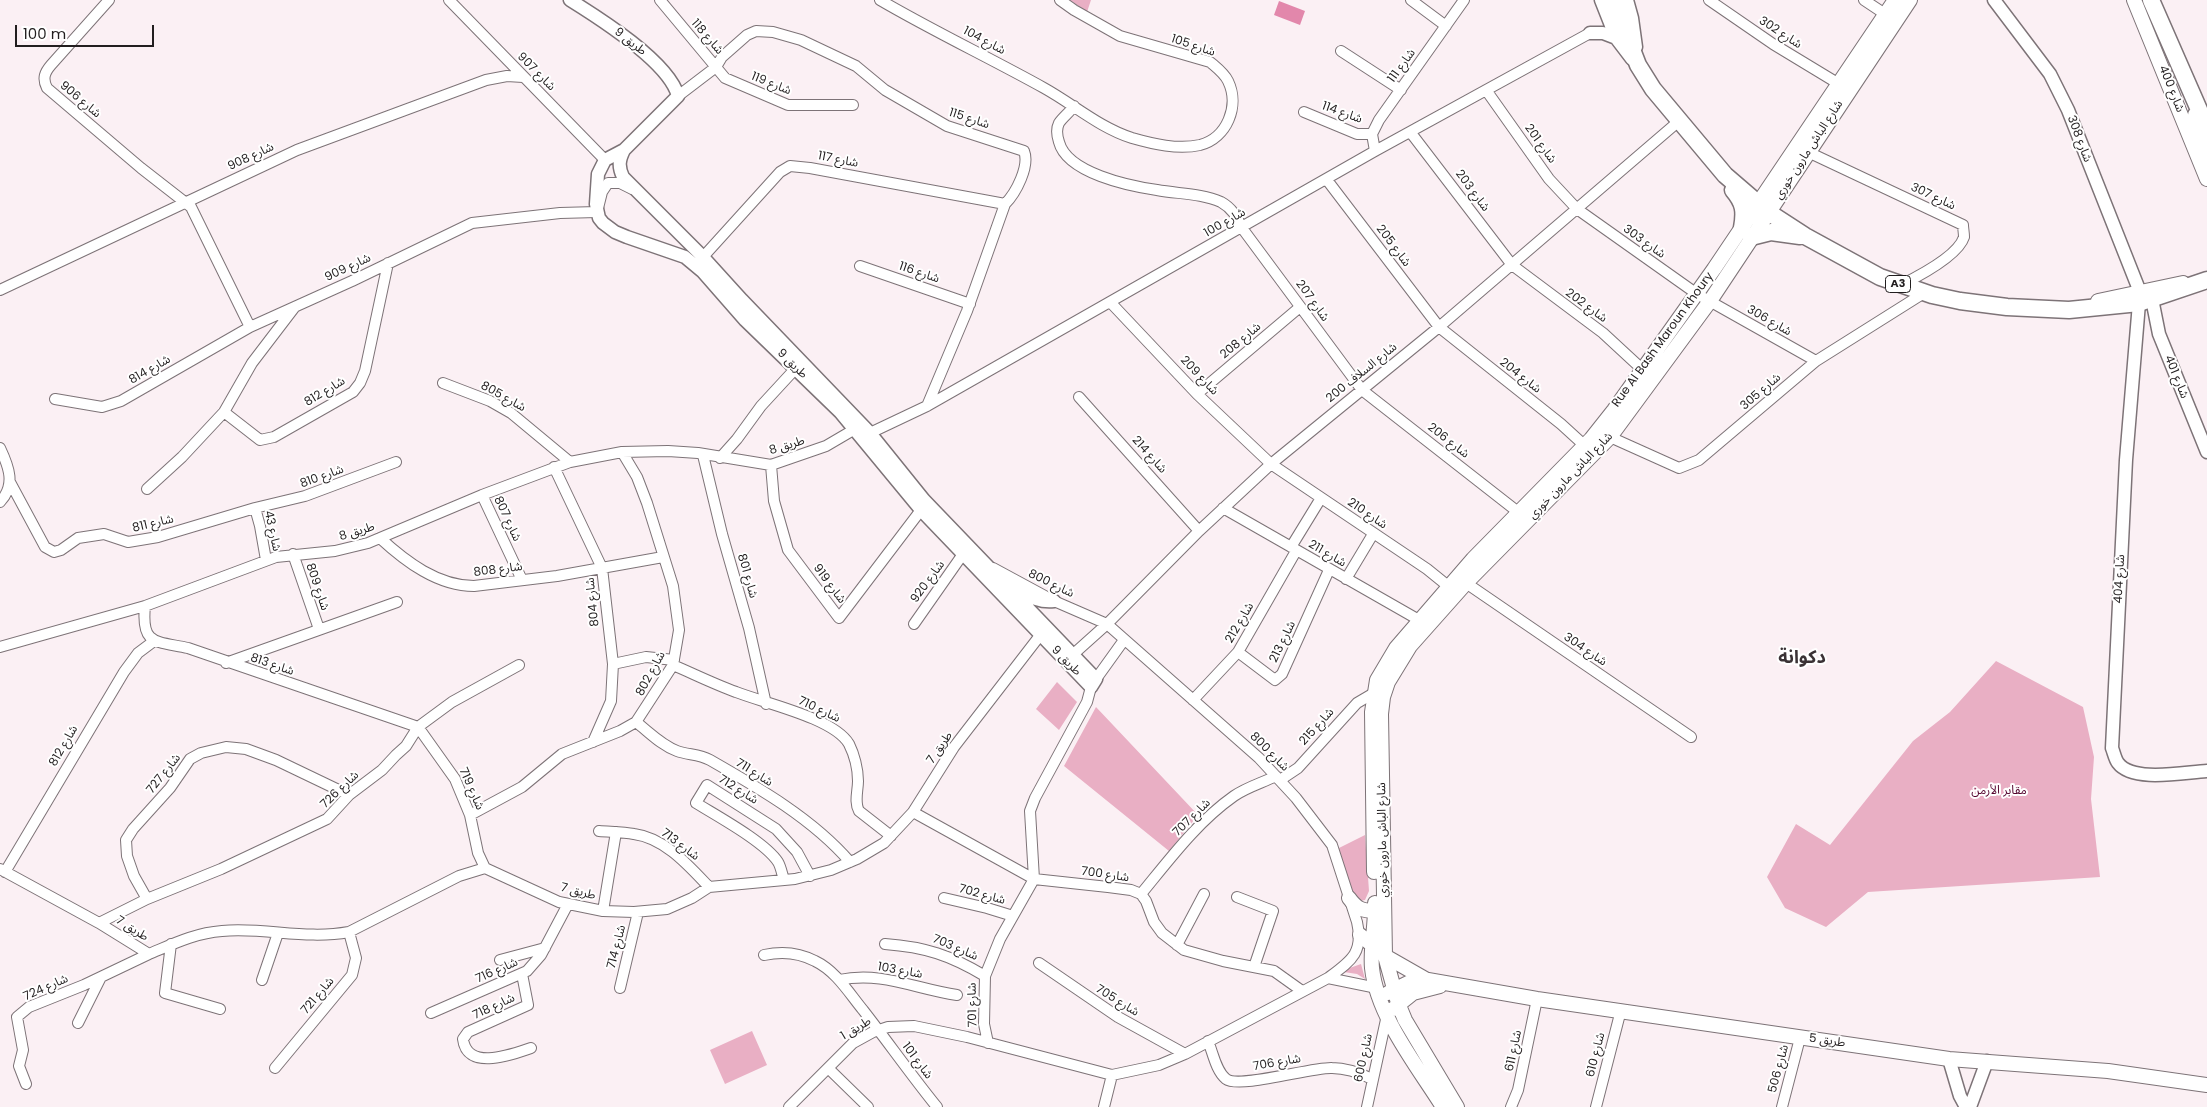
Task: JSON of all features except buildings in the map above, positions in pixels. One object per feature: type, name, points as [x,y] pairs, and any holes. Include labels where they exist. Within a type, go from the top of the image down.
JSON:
[{"type":"highway","name":"A3","points":[[1606,4],[1619,21],[1638,65],[1652,89],[1725,175],[1763,209],[1805,236],[1880,277],[1924,293],[1960,301],[2007,307],[2081,310],[2144,298],[2207,279]]},
{"type":"highway","points":[[2154,4],[2207,128]]},
{"type":"highway","points":[[2195,102],[2197,129],[2207,158]]},
{"type":"highway","points":[[1725,175],[1743,203],[1747,233],[1771,232],[1805,236]]},
{"type":"main road","name":"Rue Al Bash Maroun Khoury","points":[[1443,1107],[1388,1015],[1372,970],[1376,910],[1372,798],[1372,712],[1374,693],[1385,666],[1396,648],[1448,586],[1584,445],[1614,410],[1697,294],[1747,233],[1839,84],[1895,0]]},
{"type":"main road","name":"شارع الباش مارون خوري","points":[[1763,209],[1808,152],[1910,0]]},
{"type":"main road","name":"شارع 400","points":[[2134,0],[2207,179]]},
{"type":"main road","name":"شارع الباش مارون خوري","points":[[1457,1107],[1411,1032],[1398,1003],[1385,956],[1381,714],[1383,697],[1388,682],[1410,646],[1471,587],[1610,437],[1710,301],[1747,233]]},
{"type":"main road","points":[[1349,898],[1358,909],[1363,911],[1376,910]]},
{"type":"main road","points":[[1360,936],[1385,956],[1428,980]]},
{"type":"main road","points":[[1379,993],[1416,981],[1428,980]]},
{"type":"main road","name":"طريق 5","points":[[1428,980],[1537,999],[1949,1059],[2108,1071],[2207,1085]]},
{"type":"main road","points":[[1388,1015],[1398,1003],[1412,993],[1448,984]]},
{"type":"street","name":"شارع 906","points":[[109,0],[51,64],[46,72],[44,83],[47,88],[141,168],[185,201]]},
{"type":"street","name":"شارع 907","points":[[450,0],[604,160]]},
{"type":"street","name":"طريق 9","points":[[570,0],[605,23],[648,56],[670,77],[678,96]]},
{"type":"street","name":"شارع 118","points":[[660,0],[716,67]]},
{"type":"street","name":"شارع 104","points":[[880,0],[1074,106]]},
{"type":"street","name":"شارع 105","points":[[1060,0],[1120,36],[1210,62],[1221,70],[1228,81],[1232,93],[1233,106],[1230,119],[1223,130],[1213,139],[1201,144],[1188,146],[1163,145],[1131,138],[1092,119],[1074,106]]},
{"type":"street","points":[[1411,0],[1446,26]]},
{"type":"street","name":"شارع 111","points":[[1372,134],[1379,120],[1464,0]]},
{"type":"street","points":[[1627,0],[1632,18],[1638,65]]},
{"type":"street","name":"شارع 302","points":[[1709,0],[1773,44],[1839,84]]},
{"type":"street","points":[[1864,0],[1885,14]]},
{"type":"street","name":"شارع 308","points":[[1994,0],[2050,74],[2068,110],[2144,298]]},
{"type":"street","points":[[1606,4],[1616,38],[1638,65]]},
{"type":"street","points":[[1590,32],[1596,26],[1606,4]]},
{"type":"street","name":"شارع 115","points":[[678,96],[716,67],[722,57],[739,41],[756,31],[773,32],[801,40],[842,58],[866,72],[885,90],[935,121],[961,131],[1011,145],[1024,151],[1026,158],[1020,182],[1013,196],[1005,204],[970,304],[927,406]]},
{"type":"street","points":[[1590,32],[1603,33],[1616,38]]},
{"type":"street","name":"شارع 100","points":[[870,433],[927,406],[1111,303],[1375,151],[1411,133],[1590,32]]},
{"type":"street","points":[[1341,51],[1401,90]]},
{"type":"street","name":"شارع 119","points":[[716,67],[725,78],[788,105],[853,105]]},
{"type":"street","name":"شارع 908","points":[[0,290],[185,201],[322,140],[486,80],[507,76],[523,77]]},
{"type":"street","name":"شارع 201","points":[[1486,90],[1549,179],[1577,209]]},
{"type":"street","points":[[597,212],[596,183],[604,160],[624,150],[678,96]]},
{"type":"street","name":"شارع 207","points":[[1074,106],[1059,124],[1057,132],[1062,151],[1069,159],[1085,169],[1108,179],[1157,190],[1193,195],[1221,202],[1231,209],[1242,228],[1362,390]]},
{"type":"street","name":"شارع 114","points":[[1304,112],[1357,134],[1372,134]]},
{"type":"street","name":"200 شارع السلاف","points":[[1069,658],[1107,624],[1199,531],[1271,464],[1439,327],[1679,121]]},
{"type":"street","name":"شارع 203","points":[[1411,133],[1512,265]]},
{"type":"street","points":[[1372,134],[1375,151]]},
{"type":"street","name":"9 طريق","points":[[624,150],[619,159],[620,170],[629,184],[703,257],[870,433],[924,500],[1002,582],[1043,631]]},
{"type":"street","name":"شارع 307","points":[[1808,152],[1963,225],[1964,236],[1952,252],[1927,273],[1901,285]]},
{"type":"street","name":"شارع 117","points":[[703,257],[780,172],[790,166],[823,170],[1005,204]]},
{"type":"street","name":"شارع 205","points":[[1327,180],[1439,327]]},
{"type":"street","points":[[597,212],[602,192],[608,183],[620,183],[639,192]]},
{"type":"street","points":[[185,201],[196,214],[250,327]]},
{"type":"street","name":"شارع 303","points":[[1577,209],[1697,294],[1710,301]]},
{"type":"street","name":"9 طريق","points":[[597,212],[603,223],[614,232],[678,255],[697,266],[745,320],[796,368],[855,429],[921,510],[1094,683]]},
{"type":"street","name":"شارع 909","points":[[250,327],[472,223],[560,213],[597,212]]},
{"type":"street","name":"شارع 812","points":[[224,412],[260,440],[274,437],[353,392],[366,371],[388,263]]},
{"type":"street","name":"شارع 202","points":[[1512,265],[1603,334],[1643,370]]},
{"type":"street","name":"شارع 116","points":[[860,266],[970,304]]},
{"type":"street","name":"شارع 305","points":[[1610,437],[1679,468],[1699,460],[1711,452],[1816,362],[1924,293]]},
{"type":"street","name":"شارع 401","points":[[2144,298],[2207,452]]},
{"type":"street","name":"شارع 404","points":[[2144,298],[2126,460],[2112,748],[2119,764],[2135,773],[2152,775],[2207,771]]},
{"type":"street","name":"شارع 306","points":[[1710,301],[1816,362]]},
{"type":"street","name":"شارع 209","points":[[1111,303],[1197,394],[1271,464]]},
{"type":"street","points":[[147,489],[182,457],[224,412],[252,362],[294,307]]},
{"type":"street","name":"شارع 208","points":[[1197,394],[1300,307]]},
{"type":"street","name":"شارع 814","points":[[55,399],[102,407],[112,405],[250,327]]},
{"type":"street","name":"شارع 204","points":[[1439,327],[1561,424],[1584,445]]},
{"type":"street","points":[[720,458],[737,439],[761,406],[796,368]]},
{"type":"street","name":"شارع 805","points":[[443,382],[490,401],[511,413],[570,462]]},
{"type":"street","name":"شارع 206","points":[[1362,390],[1518,512]]},
{"type":"street","name":"شارع 214","points":[[1079,397],[1199,531]]},
{"type":"street","name":"طريق 8","points":[[0,647],[145,606],[266,560],[292,554],[335,551],[380,538],[482,495],[570,462],[622,452],[668,451],[771,465],[826,446],[855,429]]},
{"type":"street","points":[[0,448],[9,466],[10,482],[8,490],[0,502]]},
{"type":"street","name":"شارع 802","points":[[470,815],[522,787],[562,754],[620,731],[636,722],[674,663],[678,647],[679,619],[672,586],[647,503],[637,477],[622,452]]},
{"type":"street","name":"شارع 801","points":[[703,455],[722,534],[749,628],[766,704]]},
{"type":"street","name":"شارع 810","points":[[255,508],[275,505],[327,489],[396,462]]},
{"type":"street","name":"شارع 210","points":[[1271,464],[1427,569],[1448,586]]},
{"type":"street","name":"شارع 919","points":[[771,465],[774,501],[788,550],[839,618],[921,510]]},
{"type":"street","name":"شارع 804","points":[[554,467],[602,568],[613,664],[611,701],[593,742]]},
{"type":"street","name":"شارع 811","points":[[10,482],[42,542],[47,549],[54,552],[62,550],[78,538],[104,534],[128,542],[158,537],[255,508]]},
{"type":"street","name":"شارع 807","points":[[482,495],[522,580]]},
{"type":"street","name":"شارع 212","points":[[1193,700],[1238,652],[1321,498]]},
{"type":"street","name":"شارع 43","points":[[255,508],[266,560]]},
{"type":"street","name":"شارع 211","points":[[1223,508],[1419,620]]},
{"type":"street","points":[[1346,579],[1373,534]]},
{"type":"street","name":"شارع 808","points":[[380,538],[413,564],[451,584],[474,586],[602,568],[663,557]]},
{"type":"street","name":"شارع 809","points":[[292,554],[319,629]]},
{"type":"street","name":"شارع 920","points":[[914,624],[963,554]]},
{"type":"street","name":"شارع 800","points":[[984,564],[1054,601],[1107,624]]},
{"type":"street","name":"شارع 213","points":[[1238,652],[1275,680],[1282,674],[1329,570]]},
{"type":"street","points":[[1002,582],[1036,600],[1043,602],[1054,601]]},
{"type":"street","name":"شارع 304","points":[[1471,587],[1691,737]]},
{"type":"street","points":[[226,663],[397,602]]},
{"type":"street","points":[[145,606],[145,629],[147,635],[154,641]]},
{"type":"street","name":"800 شارع","points":[[1107,624],[1250,749],[1278,778],[1332,845],[1360,936]]},
{"type":"street","name":"7 طريق","points":[[2,871],[99,923],[149,954],[187,937],[223,930],[329,936],[349,932],[459,876],[485,868],[568,904],[603,911],[638,912],[667,909],[709,888],[810,876],[831,870],[873,851],[891,836],[914,812],[954,747],[1043,631]]},
{"type":"street","points":[[1034,879],[1030,811],[1035,798],[1087,702],[1094,683],[1124,640]]},
{"type":"street","name":"شارع 812","points":[[2,871],[128,666],[138,653],[154,641]]},
{"type":"street","name":"شارع 813","points":[[154,641],[188,648],[226,663],[418,727]]},
{"type":"street","name":"شارع 710","points":[[613,664],[646,657],[674,663],[724,688],[826,725],[843,737],[851,748],[858,780],[857,806],[859,811],[891,836]]},
{"type":"street","name":"شارع 726","points":[[99,923],[147,899],[221,869],[328,819],[349,795],[382,770],[406,746],[418,727],[452,702],[519,665]]},
{"type":"street","name":"شارع 215","points":[[1278,778],[1298,768],[1357,703],[1374,693]]},
{"type":"street","name":"شارع 711","points":[[636,722],[670,747],[680,752],[702,756],[764,792],[815,828],[832,842],[850,862]]},
{"type":"street","name":"شارع 719","points":[[418,727],[455,779],[470,815],[474,840],[485,868]]},
{"type":"street","name":"شارع 727","points":[[147,899],[134,876],[127,856],[126,840],[133,829],[170,788],[190,759],[201,753],[226,747],[246,749],[276,760],[349,795]]},
{"type":"street","name":"شارع 707","points":[[1141,894],[1173,855],[1215,812],[1242,791],[1278,778]]},
{"type":"street","name":"شارع 712","points":[[784,880],[780,864],[771,853],[732,825],[696,803],[707,785],[776,829],[797,852],[810,876]]},
{"type":"street","name":"شارع 700","points":[[914,812],[1034,879],[1131,890],[1141,894],[1146,901],[1154,922],[1162,933],[1177,945],[1198,955],[1274,971],[1302,991]]},
{"type":"street","name":"شارع 713","points":[[599,831],[646,837],[663,846],[692,870],[709,888]]},
{"type":"street","points":[[603,911],[616,832]]},
{"type":"street","name":"شارع 701","points":[[1034,879],[1000,938],[985,976],[984,1024],[988,1043],[1112,1075],[1158,1065],[1186,1054],[1328,978],[1352,958],[1357,950],[1360,936]]},
{"type":"street","points":[[1177,945],[1204,894]]},
{"type":"street","points":[[1237,897],[1273,911],[1254,967]]},
{"type":"street","name":"شارع 702","points":[[944,898],[1014,916]]},
{"type":"street","name":"شارع 716","points":[[431,1013],[522,974],[533,966],[545,948],[568,904]]},
{"type":"street","name":"شارع 714","points":[[620,988],[638,912]]},
{"type":"street","name":"شارع 721","points":[[275,1068],[352,975],[356,958],[349,932]]},
{"type":"street","points":[[262,980],[278,934]]},
{"type":"street","points":[[171,944],[165,993],[220,1009]]},
{"type":"street","name":"شارع 703","points":[[884,944],[922,947],[940,952],[985,976]]},
{"type":"street","points":[[500,960],[545,948]]},
{"type":"street","name":"شارع 101","points":[[764,955],[777,952],[791,952],[816,961],[839,980],[937,1107]]},
{"type":"street","name":"شارع 724","points":[[26,1084],[19,1066],[23,1050],[17,1017],[29,1007],[101,977],[149,954]]},
{"type":"street","name":"شارع 705","points":[[1039,963],[1118,1017],[1186,1054]]},
{"type":"street","name":"شارع 718","points":[[522,974],[528,1005],[468,1032],[463,1039],[463,1044],[474,1056],[481,1059],[499,1058],[531,1048]]},
{"type":"street","points":[[78,1023],[101,977]]},
{"type":"street","name":"شارع 103","points":[[839,980],[854,977],[901,981],[957,995]]},
{"type":"street","points":[[1328,978],[1379,993]]},
{"type":"street","name":"شارع 611","points":[[1511,1107],[1518,1090],[1537,999]]},
{"type":"street","name":"شارع 610","points":[[1596,1107],[1621,1010]]},
{"type":"street","name":"شارع 600","points":[[1367,1107],[1388,1015]]},
{"type":"street","name":"طريق 1","points":[[788,1107],[853,1043],[879,1030],[914,1026],[988,1043]]},
{"type":"street","name":"شارع 506","points":[[1782,1107],[1800,1038]]},
{"type":"street","name":"شارع 706","points":[[1208,1041],[1220,1071],[1229,1081],[1254,1080],[1332,1068],[1352,1071],[1372,1079]]},
{"type":"street","points":[[1949,1059],[1960,1096],[1966,1107]]},
{"type":"street","points":[[1970,1107],[1987,1061]]},
{"type":"street","points":[[828,1068],[868,1107]]},
{"type":"street","points":[[1104,1107],[1112,1075]]},
{"type":"green space","points":[[1070,0],[1091,0],[1087,12]]},
{"type":"green space","name":"مقابر الأرمن","points":[[1996,661],[2083,707],[2094,757],[2091,799],[2100,877],[1868,892],[1826,927],[1785,908],[1767,877],[1796,824],[1830,845],[1913,741],[1950,712]]},
{"type":"green space","points":[[1057,682],[1077,702],[1059,730],[1036,709]]},
{"type":"green space","points":[[1096,707],[1198,815],[1169,851],[1064,766]]},
{"type":"green space","points":[[1365,835],[1369,891],[1365,900],[1360,901],[1354,895],[1337,849]]},
{"type":"green space","points":[[1361,964],[1365,979],[1357,974],[1344,972],[1344,970]]},
{"type":"green space","points":[[752,1031],[767,1065],[725,1084],[710,1050]]},
{"type":"shaded area","points":[[1279,1],[1305,11],[1300,25],[1274,15]]},
{"type":"district","name":"دكوانة","points":[[1802,658]]}]
